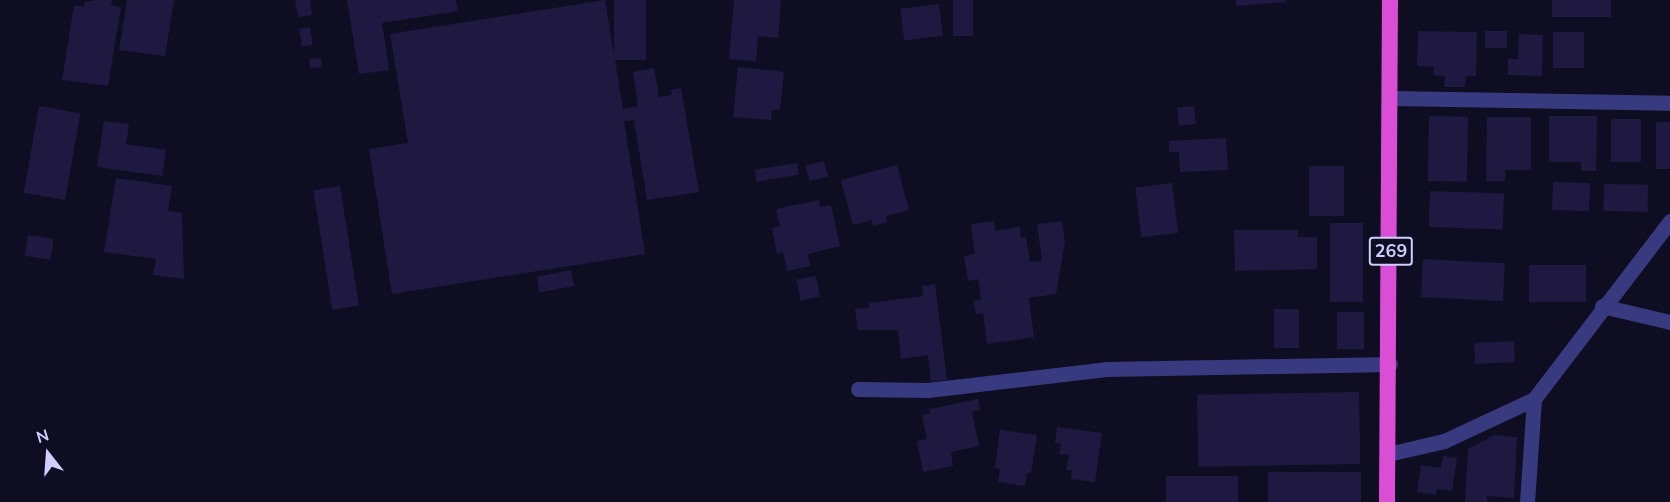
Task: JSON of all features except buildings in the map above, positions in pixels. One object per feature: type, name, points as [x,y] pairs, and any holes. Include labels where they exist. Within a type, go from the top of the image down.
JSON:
[{"type":"highway","name":"269","points":[[1388,502],[1390,0]]},
{"type":"street","points":[[1391,98],[1670,103]]},
{"type":"street","points":[[1388,454],[1444,441],[1534,399],[1602,306],[1670,221]]},
{"type":"street","points":[[1602,306],[1670,322]]},
{"type":"street","points":[[858,389],[928,390],[1106,369],[1390,364]]},
{"type":"street","points":[[1527,502],[1534,399]]}]
